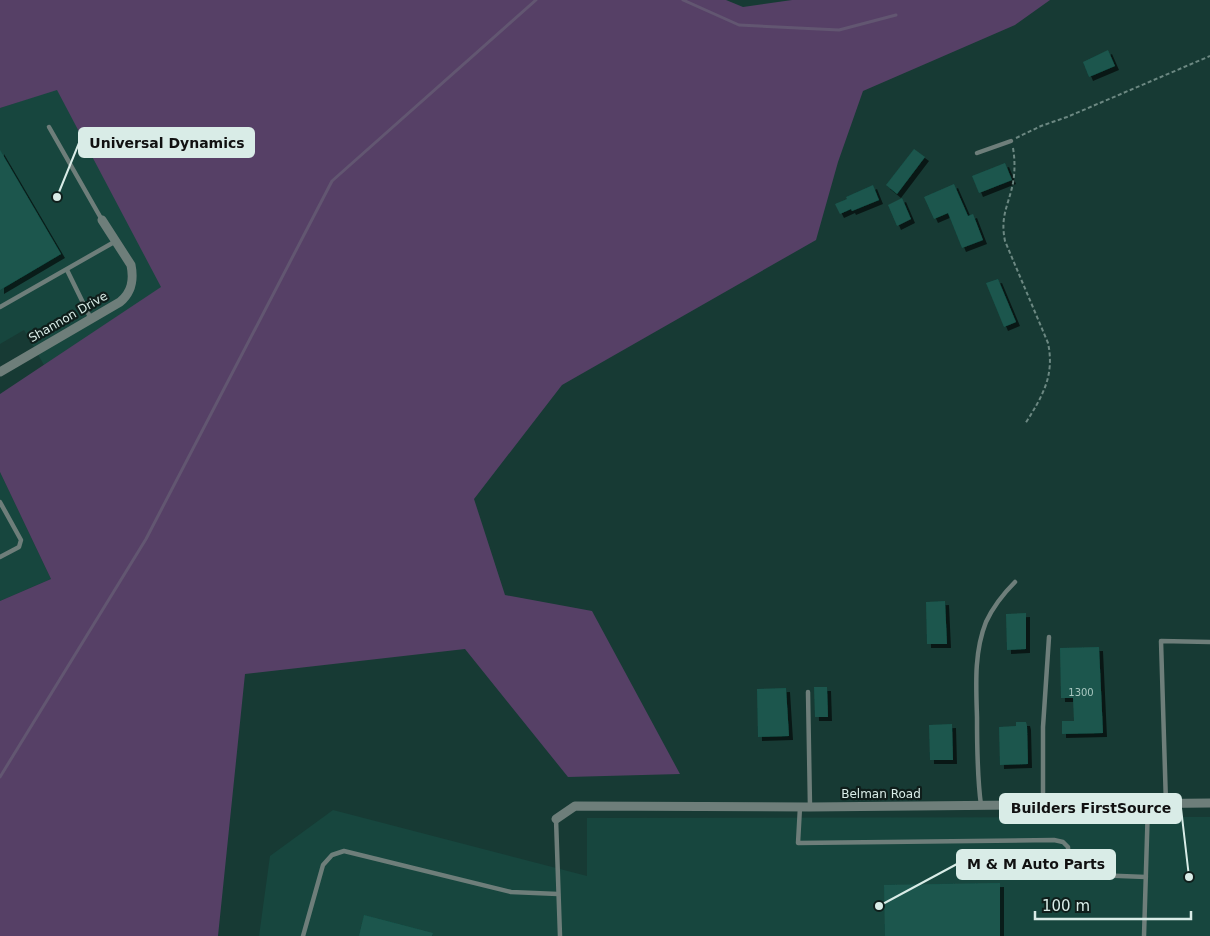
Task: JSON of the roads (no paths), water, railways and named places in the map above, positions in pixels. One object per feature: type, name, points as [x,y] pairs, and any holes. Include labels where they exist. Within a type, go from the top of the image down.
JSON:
[{"type":"street","name":"Shannon Drive","points":[[0,372],[120,302],[129,291],[132,283],[131,266],[102,220]]},
{"type":"street","name":"Belman Road","points":[[556,819],[575,806],[810,807],[1210,803]]},
{"type":"lane","points":[[49,127],[102,220]]},
{"type":"lane","points":[[977,153],[1011,141]]},
{"type":"lane","points":[[0,308],[116,241]]},
{"type":"lane","points":[[67,270],[92,318]]},
{"type":"lane","points":[[0,502],[21,540],[19,547],[0,557]]},
{"type":"lane","points":[[982,806],[977,740],[976,678],[978,657],[987,621],[1004,594],[1015,582]]},
{"type":"lane","points":[[1043,805],[1043,727],[1049,637]]},
{"type":"lane","points":[[1166,804],[1162,641],[1210,642]]},
{"type":"lane","points":[[808,692],[810,807]]},
{"type":"lane","points":[[1144,936],[1148,804]]},
{"type":"lane","points":[[800,807],[798,843],[1054,840],[1063,842],[1068,847],[1069,874],[1146,877]]},
{"type":"lane","points":[[556,819],[560,936]]},
{"type":"lane","points":[[303,936],[323,865],[332,855],[344,851],[511,892],[558,894]]},
{"type":"waterway","points":[[0,777],[146,539],[332,181],[536,0]]},
{"type":"waterway","points":[[683,0],[739,25],[839,30],[896,15]]},
{"type":"place","name":"Universal Dynamics","points":[[57,197]]},
{"type":"place","name":"Builders FirstSource","points":[[1189,877]]},
{"type":"place","name":"M & M Auto Parts","points":[[879,906]]}]
